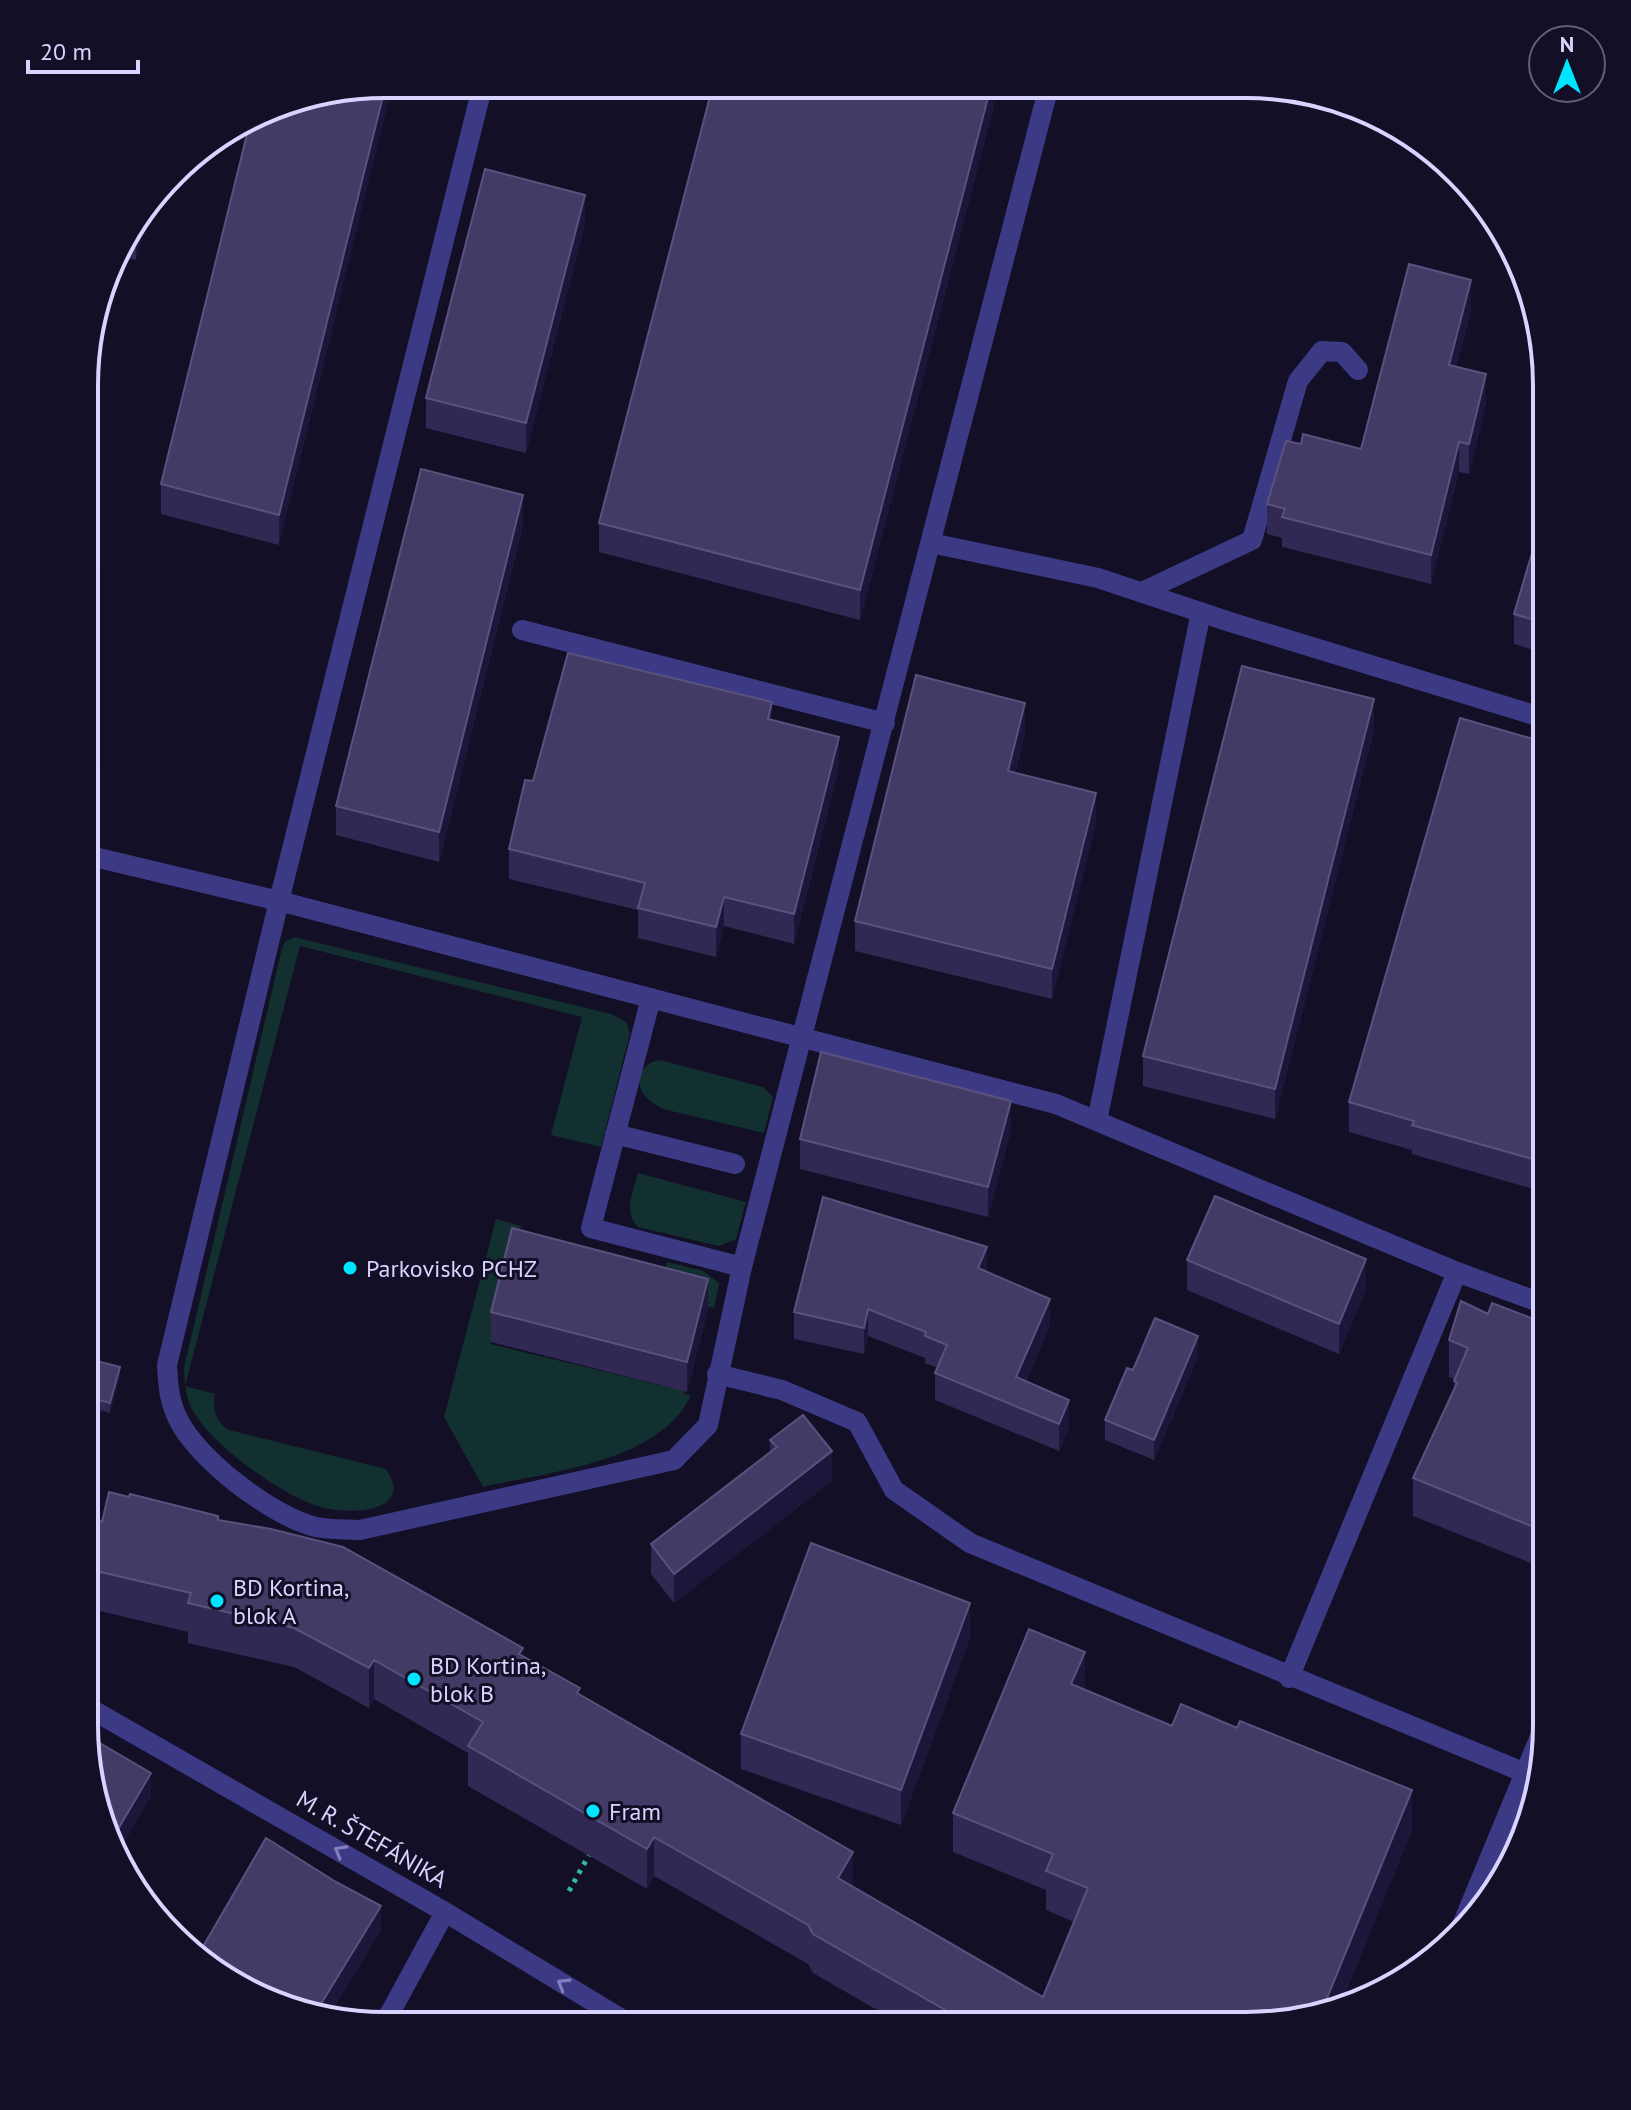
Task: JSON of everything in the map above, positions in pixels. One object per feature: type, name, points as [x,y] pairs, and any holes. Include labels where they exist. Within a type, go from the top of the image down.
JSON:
[{"type":"street","points":[[480,98],[167,1365],[168,1392],[178,1421],[195,1444],[249,1494],[285,1516],[316,1527],[360,1530],[674,1460],[708,1425],[742,1267],[1046,98]]},
{"type":"street","points":[[1142,592],[1252,540],[1298,381],[1322,351],[1342,352],[1358,370]]},
{"type":"street","points":[[931,543],[1098,578],[1533,715]]},
{"type":"street","points":[[1097,1121],[1201,612]]},
{"type":"street","points":[[522,630],[885,723]]},
{"type":"street","points":[[98,858],[279,901],[1056,1104],[1457,1272],[1533,1300]]},
{"type":"street","points":[[651,998],[591,1228],[742,1267]]},
{"type":"street","points":[[615,1134],[735,1164]]},
{"type":"street","points":[[1289,1678],[1457,1272]]},
{"type":"street","points":[[717,1374],[782,1390],[857,1422],[894,1490],[970,1543],[1289,1678],[1528,1774]]},
{"type":"street","name":"M. R. ŠTEFÁNIKA","points":[[98,1713],[445,1912],[610,2012]]},
{"type":"street","points":[[1475,1898],[1524,1796]]},
{"type":"street","points":[[391,2012],[445,1912]]},
{"type":"path","points":[[569,1891],[589,1855]]},
{"type":"green space","points":[[294,937],[611,1014],[626,1022],[630,1033],[601,1147],[551,1135],[582,1017],[300,946],[185,1385],[184,1368],[285,942]]},
{"type":"green space","points":[[660,1060],[763,1087],[773,1097],[764,1133],[663,1109],[652,1102],[645,1096],[639,1081],[645,1067]]},
{"type":"green space","points":[[638,1173],[746,1202],[736,1239],[719,1246],[638,1227],[630,1208]]},
{"type":"green space","points":[[496,1219],[521,1226],[491,1344],[691,1395],[676,1418],[655,1436],[629,1450],[600,1460],[483,1487],[444,1417]]},
{"type":"green space","points":[[667,1262],[703,1271],[719,1283],[714,1308],[659,1296]]},
{"type":"green space","points":[[185,1386],[215,1394],[216,1414],[220,1423],[229,1430],[386,1469],[393,1484],[392,1495],[374,1508],[346,1511],[320,1507],[286,1492],[247,1466],[212,1435],[190,1405]]},
{"type":"building","points":[[382,98],[279,515],[161,484],[247,133],[311,108],[348,100]]},
{"type":"building","points":[[710,98],[988,98],[860,590],[599,523]]},
{"type":"building","points":[[485,169],[585,195],[526,423],[426,398]]},
{"type":"building","points":[[1409,264],[1471,280],[1449,365],[1486,374],[1469,444],[1459,442],[1431,555],[1282,517],[1285,509],[1267,504],[1286,441],[1301,444],[1303,434],[1361,449]]},
{"type":"building","points":[[421,469],[523,495],[439,832],[336,806]]},
{"type":"building","points":[[1533,550],[1533,620],[1514,614]]},
{"type":"building","points":[[568,653],[772,702],[768,719],[839,737],[794,914],[724,897],[716,927],[638,908],[645,883],[509,849],[525,780],[533,781]]},
{"type":"building","points":[[1242,666],[1374,699],[1275,1089],[1143,1056]]},
{"type":"building","points":[[916,675],[1025,703],[1008,771],[1096,793],[1052,969],[855,921]]},
{"type":"building","points":[[1460,718],[1533,739],[1533,1159],[1412,1125],[1414,1121],[1349,1102]]},
{"type":"building","points":[[821,1052],[1011,1101],[988,1187],[800,1139]]},
{"type":"building","points":[[1215,1196],[1366,1259],[1339,1324],[1187,1260]]},
{"type":"building","points":[[823,1197],[987,1247],[978,1268],[1050,1299],[1016,1377],[1069,1400],[1059,1424],[935,1373],[947,1345],[925,1336],[926,1332],[868,1309],[864,1328],[794,1312]]},
{"type":"building","points":[[512,1228],[708,1279],[687,1362],[491,1312]]},
{"type":"building","points":[[1461,1301],[1488,1314],[1492,1303],[1533,1319],[1533,1527],[1413,1478],[1457,1383],[1454,1381],[1468,1348],[1449,1340]]},
{"type":"building","points":[[1155,1318],[1198,1336],[1154,1440],[1105,1420],[1127,1368],[1133,1370]]},
{"type":"building","points":[[98,1361],[120,1367],[110,1403],[98,1400]]},
{"type":"building","points":[[803,1415],[832,1451],[674,1574],[651,1544],[777,1447],[770,1440]]},
{"type":"building","points":[[109,1492],[129,1497],[130,1494],[218,1516],[218,1520],[343,1547],[523,1648],[519,1654],[580,1688],[577,1693],[853,1852],[838,1878],[1043,1997],[1088,1888],[1046,1871],[1053,1854],[953,1813],[1029,1629],[1085,1652],[1071,1684],[1172,1726],[1181,1704],[1237,1728],[1240,1721],[1412,1790],[1326,2000],[1283,2010],[1246,2012],[949,2012],[813,1934],[808,1925],[654,1837],[647,1849],[468,1746],[483,1722],[374,1660],[369,1668],[294,1628],[188,1603],[191,1593],[98,1571],[98,1519],[102,1522]]},
{"type":"building","points":[[811,1543],[970,1603],[901,1790],[741,1734]]},
{"type":"building","points":[[99,1743],[151,1773],[118,1829],[104,1781]]},
{"type":"building","points":[[266,1838],[381,1906],[321,2004],[293,1997],[241,1974],[203,1947]]},
{"type":"place","name":"Parkovisko PCHZ","points":[[350,1268]]},
{"type":"place","name":"BD Kortina, blok A","points":[[217,1601]]},
{"type":"place","name":"BD Kortina, blok B","points":[[414,1679]]},
{"type":"place","name":"Fram","points":[[593,1811]]}]
